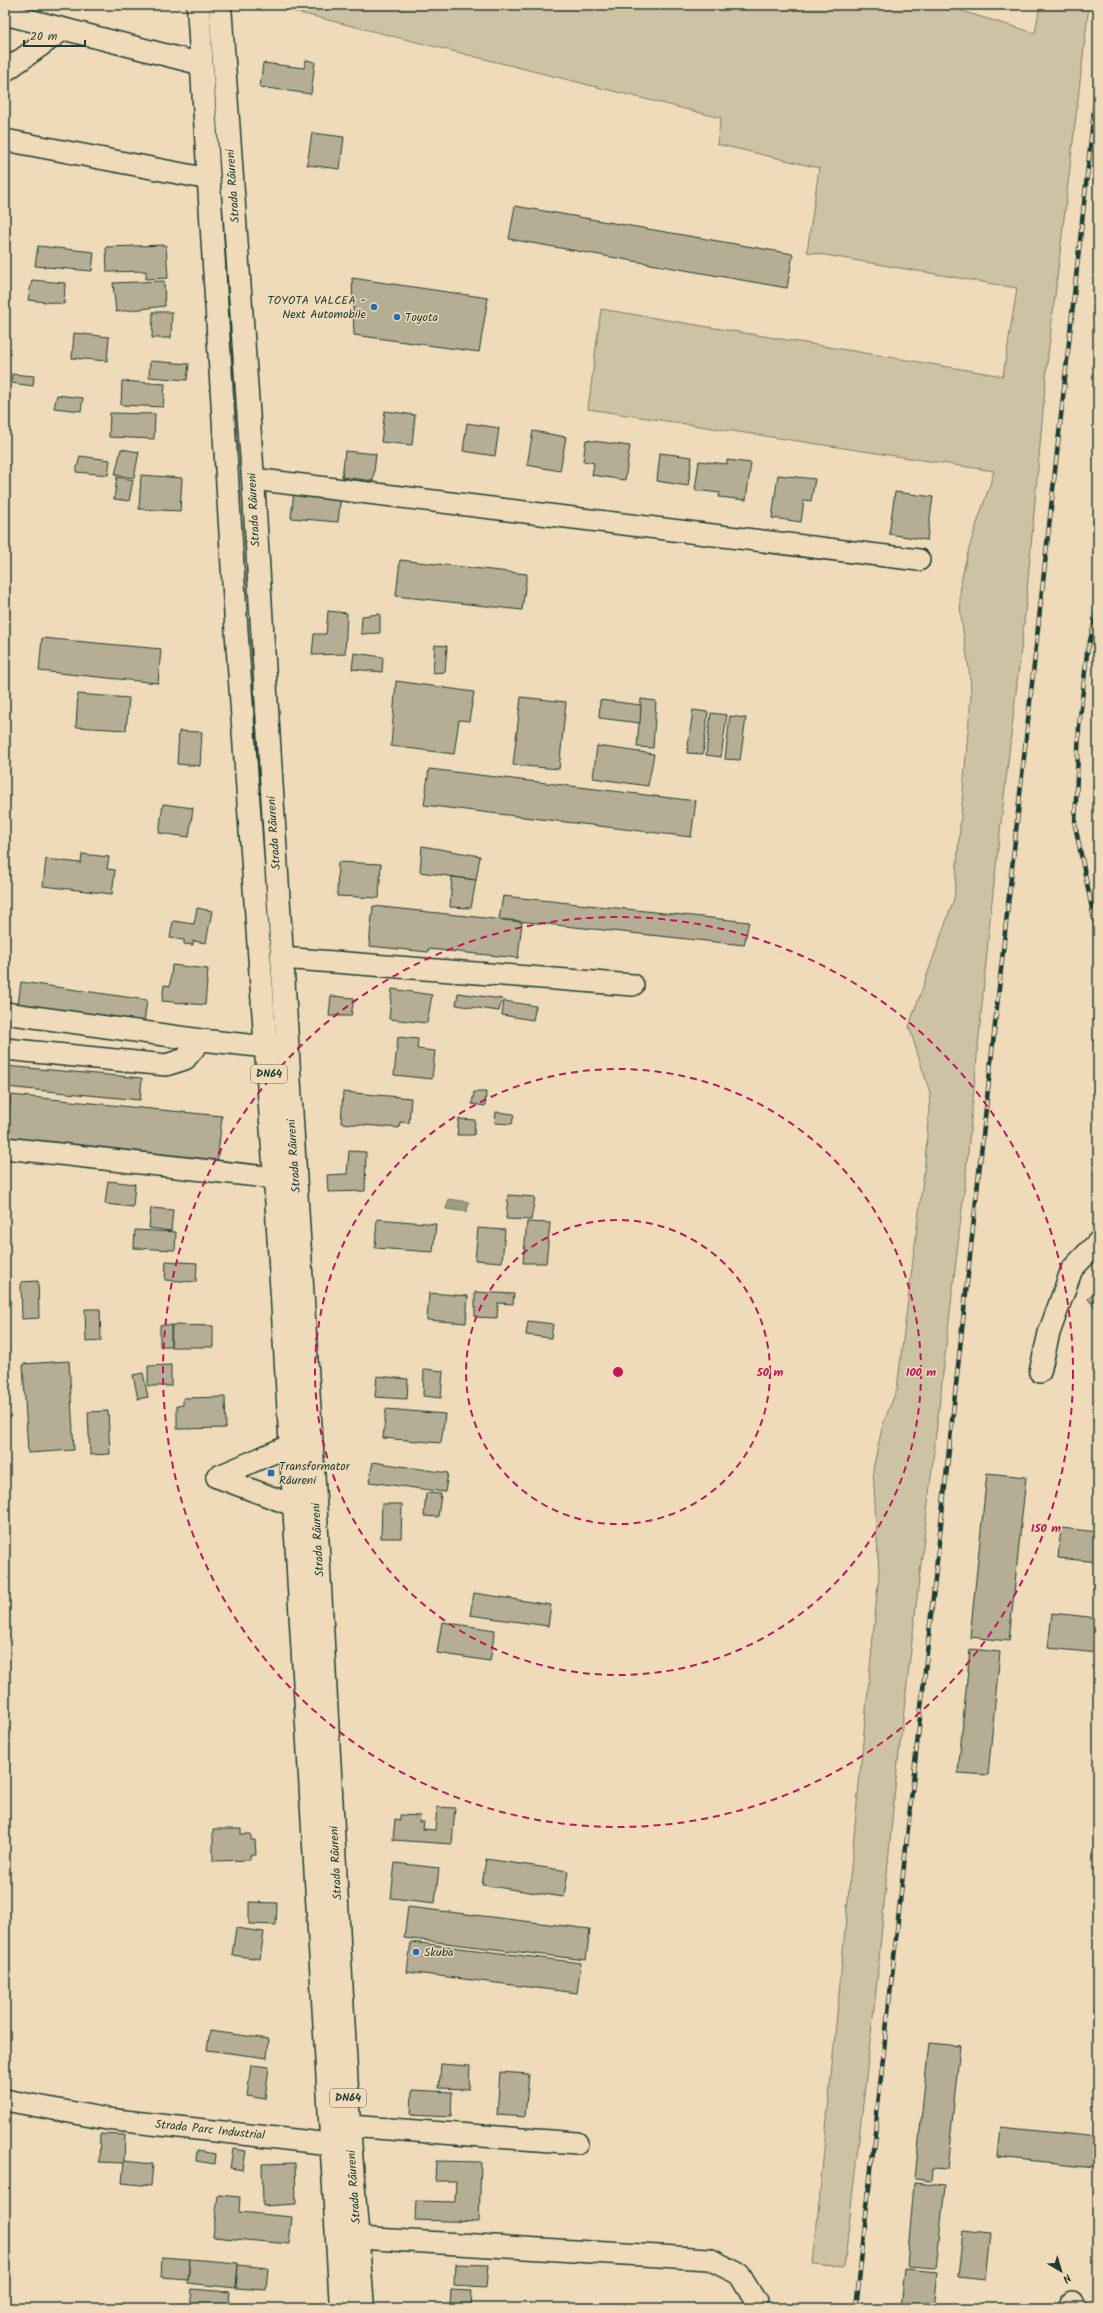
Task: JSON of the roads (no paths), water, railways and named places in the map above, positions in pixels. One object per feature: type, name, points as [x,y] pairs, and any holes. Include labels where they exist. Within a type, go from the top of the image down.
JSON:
[{"type":"main road","name":"Strada Râureni","points":[[198,5],[238,647],[267,1047],[295,1506],[330,2144],[341,2308]]},
{"type":"main road","name":"Strada Râureni","points":[[220,5],[253,479],[318,1532],[350,2126],[363,2308]]},
{"type":"street","points":[[5,14],[201,64]]},
{"type":"street","points":[[5,71],[64,29]]},
{"type":"street","points":[[5,140],[209,179]]},
{"type":"street","points":[[253,479],[919,560]]},
{"type":"street","points":[[282,958],[633,985]]},
{"type":"street","points":[[5,1013],[201,1040],[267,1047]]},
{"type":"street","points":[[5,1049],[166,1065],[185,1059],[201,1040]]},
{"type":"street","points":[[5,1148],[275,1178]]},
{"type":"street","points":[[1040,1372],[1049,1333],[1072,1269],[1098,1242]]},
{"type":"street","points":[[291,1445],[217,1477],[295,1506]]},
{"type":"street","points":[[346,2056],[338,2077],[342,2130],[340,2135],[330,2144],[341,2151],[347,2210],[357,2229],[709,2259],[739,2274],[756,2302],[755,2308]]},
{"type":"street","name":"Strada Parc Industrial","points":[[5,2100],[107,2119],[330,2144]]},
{"type":"street","points":[[350,2126],[577,2143]]},
{"type":"railway","points":[[856,2308],[1098,74]]},
{"type":"railway","points":[[1098,608],[1087,653],[1079,727],[1075,825],[1098,938]]},
{"type":"place","name":"TOYOTA VALCEA - Next Automobile","points":[[374,307]]},
{"type":"place","name":"Toyota","points":[[397,317]]},
{"type":"place","name":"Transformator Râureni","points":[[271,1473]]},
{"type":"place","name":"Skuba","points":[[416,1952]]}]
